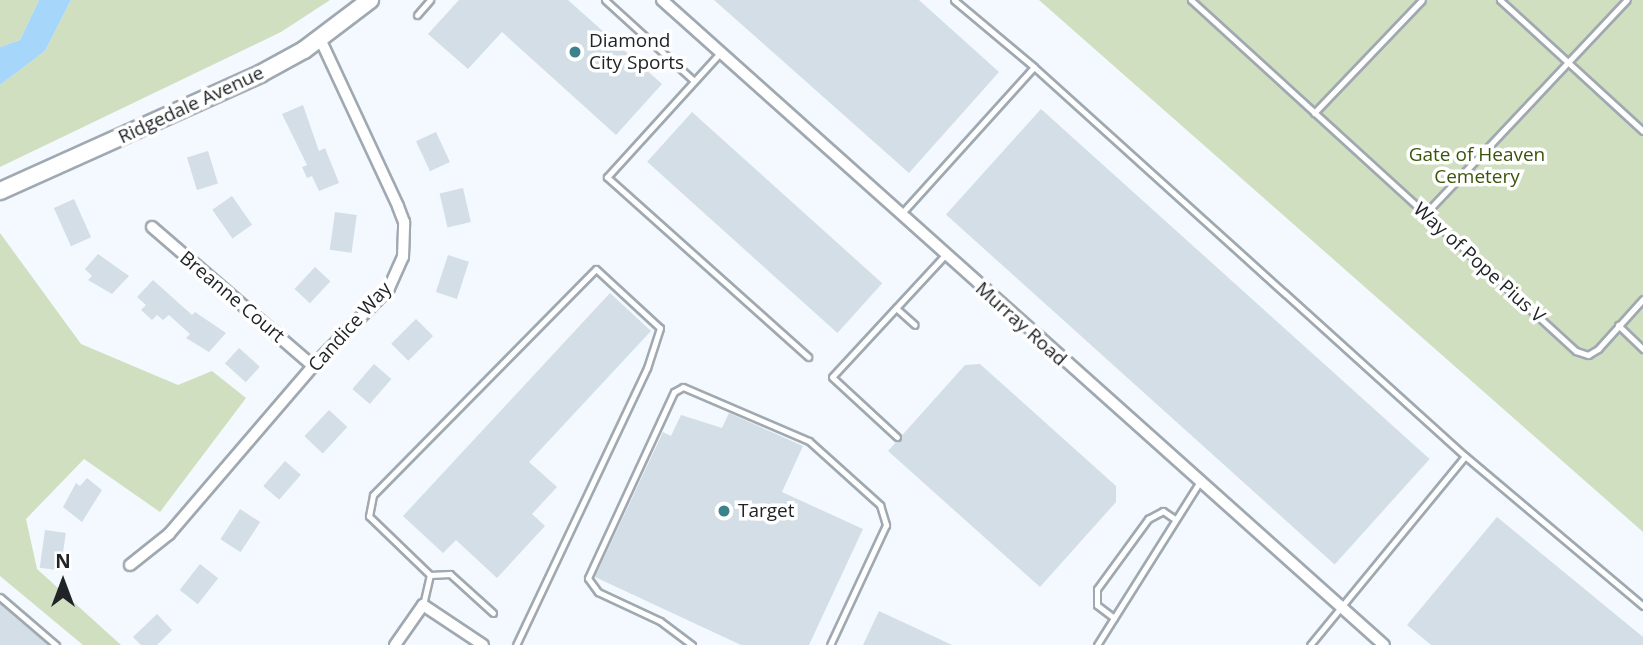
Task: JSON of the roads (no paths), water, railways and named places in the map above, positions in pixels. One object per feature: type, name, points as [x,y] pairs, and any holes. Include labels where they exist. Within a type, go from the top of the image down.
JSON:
[{"type":"main road","name":"Ridgedale Avenue","points":[[0,191],[260,74],[320,39],[370,0]]},
{"type":"street","name":"Murray Road","points":[[662,0],[1199,483],[1384,645]]},
{"type":"street","name":"Candice Way","points":[[130,565],[169,534],[313,366],[389,288],[405,240],[398,206],[320,39]]},
{"type":"street","name":"Breanne Court","points":[[152,227],[313,366]]},
{"type":"street","points":[[395,645],[424,605],[483,645]]},
{"type":"lane","points":[[416,15],[430,0]]},
{"type":"lane","points":[[604,0],[694,81]]},
{"type":"lane","points":[[954,0],[1034,66],[1465,456],[1643,606]]},
{"type":"lane","name":"Way of Pope Pius V","points":[[1191,0],[1576,351],[1588,355],[1598,349],[1643,299]]},
{"type":"lane","points":[[1314,113],[1422,0]]},
{"type":"lane","points":[[1500,0],[1643,131]]},
{"type":"lane","points":[[1426,214],[1627,0]]},
{"type":"lane","points":[[720,53],[607,177],[808,357]]},
{"type":"lane","points":[[900,215],[1034,66]]},
{"type":"lane","points":[[897,437],[832,377],[945,256]]},
{"type":"lane","points":[[493,613],[450,574],[430,575],[369,516],[373,495],[596,269],[660,328],[647,368],[516,645]]},
{"type":"lane","points":[[896,308],[915,325]]},
{"type":"lane","points":[[1618,325],[1643,349]]},
{"type":"lane","points":[[692,645],[660,621],[598,592],[588,578],[674,392],[683,387],[809,441],[880,505],[886,525],[830,645]]},
{"type":"lane","points":[[1310,645],[1465,456]]},
{"type":"lane","points":[[1097,645],[1199,483]]},
{"type":"lane","points":[[1114,618],[1097,605],[1097,589],[1148,519],[1163,511],[1175,519]]},
{"type":"lane","points":[[424,605],[430,575]]},
{"type":"lane","points":[[0,597],[57,645]]},
{"type":"water","points":[[39,0],[71,0],[45,51],[0,85],[0,47],[20,40]]},
{"type":"place","name":"Diamond City Sports","points":[[575,52]]},
{"type":"place","name":"Target","points":[[724,511]]},
{"type":"park label","name":"Gate of Heaven Cemetery","points":[[1477,166]]}]
